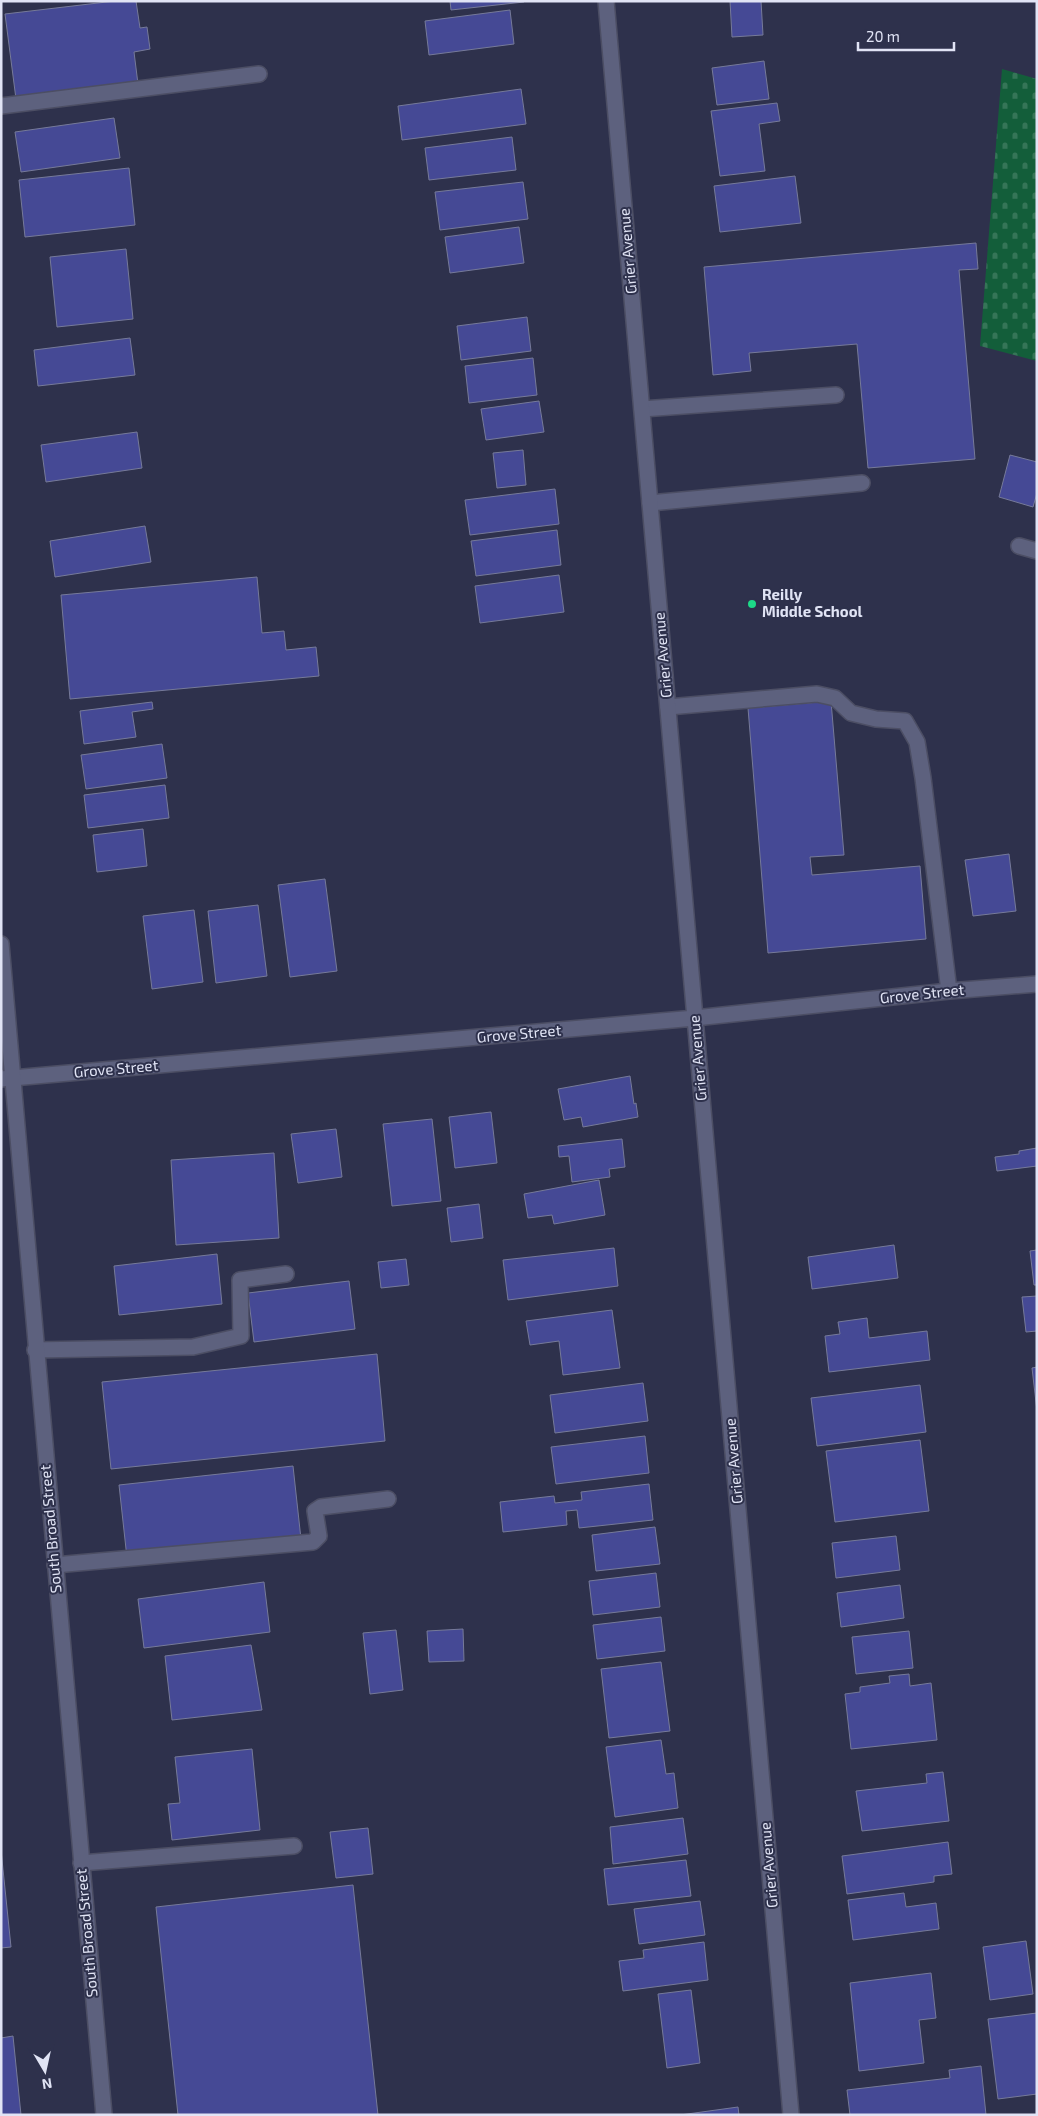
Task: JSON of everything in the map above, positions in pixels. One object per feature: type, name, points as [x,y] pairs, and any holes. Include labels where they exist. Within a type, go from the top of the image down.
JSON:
[{"type":"street","name":"Grier Avenue","points":[[606,1],[791,2115]]},
{"type":"street","points":[[1,106],[259,74]]},
{"type":"street","points":[[642,409],[836,395]]},
{"type":"street","points":[[650,503],[862,484]]},
{"type":"street","points":[[1019,546],[1037,551]]},
{"type":"street","points":[[668,707],[816,694],[835,698],[851,713],[876,719],[905,721],[917,742],[923,778],[949,991]]},
{"type":"street","name":"South Broad Street","points":[[1,944],[7,1079],[35,1350],[104,2115]]},
{"type":"street","name":"Grove Street","points":[[7,1079],[695,1018],[949,991],[1037,984]]},
{"type":"street","points":[[35,1350],[192,1347],[241,1336],[240,1280],[286,1274]]},
{"type":"street","points":[[55,1565],[313,1542],[318,1536],[315,1511],[321,1507],[388,1500]]},
{"type":"street","points":[[81,1863],[294,1846]]},
{"type":"green space","points":[[1002,69],[1037,79],[1037,361],[980,346]]},
{"type":"building","points":[[115,1],[136,1],[140,28],[147,27],[150,49],[134,52],[138,84],[16,99],[5,14]]},
{"type":"building","points":[[450,1],[524,1],[524,2],[451,10]]},
{"type":"building","points":[[730,1],[761,1],[763,35],[732,37]]},
{"type":"building","points":[[510,10],[514,44],[429,55],[425,21]]},
{"type":"building","points":[[764,61],[769,99],[717,105],[712,68]]},
{"type":"building","points":[[521,89],[526,124],[402,140],[398,106]]},
{"type":"building","points":[[777,103],[780,121],[759,124],[765,171],[720,176],[711,111]]},
{"type":"building","points":[[114,118],[120,158],[21,172],[15,132]]},
{"type":"building","points":[[512,137],[516,170],[429,180],[425,148]]},
{"type":"building","points":[[129,168],[135,225],[25,237],[19,180]]},
{"type":"building","points":[[795,176],[801,223],[720,232],[714,186]]},
{"type":"building","points":[[523,182],[528,219],[440,230],[435,192]]},
{"type":"building","points":[[519,227],[524,263],[450,273],[445,237]]},
{"type":"building","points":[[976,243],[978,269],[959,270],[975,459],[868,468],[857,344],[749,353],[751,371],[713,375],[704,267]]},
{"type":"building","points":[[126,249],[133,319],[57,327],[50,257]]},
{"type":"building","points":[[527,317],[531,351],[461,360],[457,326]]},
{"type":"building","points":[[130,338],[135,375],[38,386],[34,350]]},
{"type":"building","points":[[533,358],[537,395],[469,403],[465,366]]},
{"type":"building","points":[[539,401],[544,432],[486,440],[481,409]]},
{"type":"building","points":[[137,432],[142,468],[46,482],[41,445]]},
{"type":"building","points":[[523,450],[526,485],[497,488],[493,453]]},
{"type":"building","points":[[1010,455],[1037,462],[1037,493],[1033,507],[999,497]]},
{"type":"building","points":[[555,489],[559,524],[470,535],[465,500]]},
{"type":"building","points":[[145,526],[151,562],[55,577],[50,541]]},
{"type":"building","points":[[557,530],[561,565],[476,576],[471,541]]},
{"type":"building","points":[[559,575],[564,612],[480,623],[475,586]]},
{"type":"building","points":[[257,577],[262,633],[284,631],[286,650],[316,647],[319,676],[70,699],[61,595]]},
{"type":"building","points":[[831,701],[844,855],[810,857],[812,875],[920,866],[926,939],[768,953],[748,708]]},
{"type":"building","points":[[152,702],[153,709],[132,712],[136,737],[84,744],[80,711]]},
{"type":"building","points":[[162,744],[167,778],[86,789],[81,755]]},
{"type":"building","points":[[165,785],[169,818],[88,828],[84,795]]},
{"type":"building","points":[[143,829],[147,866],[97,872],[93,835]]},
{"type":"building","points":[[1009,854],[1016,911],[973,916],[965,860]]},
{"type":"building","points":[[325,879],[337,971],[290,977],[278,885]]},
{"type":"building","points":[[258,905],[267,976],[216,983],[208,911]]},
{"type":"building","points":[[194,910],[203,982],[152,989],[143,916]]},
{"type":"building","points":[[630,1076],[638,1117],[583,1127],[581,1117],[564,1120],[558,1089]]},
{"type":"building","points":[[491,1112],[497,1163],[455,1168],[449,1117]]},
{"type":"building","points":[[432,1119],[441,1201],[392,1206],[383,1124]]},
{"type":"building","points":[[336,1129],[342,1177],[298,1183],[291,1134]]},
{"type":"building","points":[[622,1139],[625,1167],[609,1169],[610,1177],[572,1182],[569,1156],[559,1157],[558,1146]]},
{"type":"building","points":[[1037,1148],[1037,1166],[997,1171],[995,1157],[1019,1154],[1019,1151]]},
{"type":"building","points":[[274,1153],[279,1238],[176,1245],[171,1160]]},
{"type":"building","points":[[599,1180],[605,1215],[554,1224],[552,1215],[528,1218],[524,1194]]},
{"type":"building","points":[[479,1204],[483,1238],[451,1242],[447,1208]]},
{"type":"building","points":[[894,1245],[898,1278],[812,1289],[808,1257]]},
{"type":"building","points":[[614,1248],[618,1286],[508,1300],[503,1260]]},
{"type":"building","points":[[1037,1250],[1037,1285],[1034,1285],[1030,1251]]},
{"type":"building","points":[[217,1254],[222,1304],[119,1315],[114,1266]]},
{"type":"building","points":[[406,1259],[409,1285],[381,1288],[378,1262]]},
{"type":"building","points":[[349,1281],[355,1329],[254,1342],[248,1293]]},
{"type":"building","points":[[1037,1296],[1037,1331],[1026,1332],[1022,1297]]},
{"type":"building","points":[[612,1310],[620,1368],[563,1375],[559,1341],[530,1345],[526,1321]]},
{"type":"building","points":[[867,1318],[869,1338],[927,1331],[930,1360],[829,1372],[825,1336],[840,1334],[838,1322]]},
{"type":"building","points":[[377,1354],[385,1441],[111,1469],[102,1382]]},
{"type":"building","points":[[1037,1367],[1037,1411],[1032,1368]]},
{"type":"building","points":[[643,1383],[648,1421],[555,1433],[550,1395]]},
{"type":"building","points":[[920,1385],[926,1432],[817,1446],[811,1398]]},
{"type":"building","points":[[645,1436],[649,1473],[556,1484],[551,1447]]},
{"type":"building","points":[[920,1440],[929,1511],[835,1522],[826,1451]]},
{"type":"building","points":[[293,1466],[301,1539],[127,1558],[119,1485]]},
{"type":"building","points":[[649,1484],[653,1520],[579,1528],[577,1510],[566,1511],[567,1525],[503,1532],[500,1502],[554,1496],[555,1503],[582,1500],[581,1492]]},
{"type":"building","points":[[655,1527],[660,1564],[596,1571],[592,1535]]},
{"type":"building","points":[[896,1536],[900,1570],[836,1578],[832,1543]]},
{"type":"building","points":[[656,1573],[660,1607],[593,1615],[589,1581]]},
{"type":"building","points":[[264,1582],[270,1632],[144,1648],[138,1599]]},
{"type":"building","points":[[900,1585],[904,1618],[841,1627],[837,1593]]},
{"type":"building","points":[[661,1617],[665,1651],[597,1659],[593,1625]]},
{"type":"building","points":[[463,1629],[464,1661],[429,1662],[427,1631]]},
{"type":"building","points":[[396,1630],[403,1690],[370,1694],[363,1633]]},
{"type":"building","points":[[909,1631],[913,1668],[856,1674],[852,1637]]},
{"type":"building","points":[[251,1645],[262,1710],[172,1720],[165,1656]]},
{"type":"building","points":[[661,1662],[670,1731],[609,1738],[601,1669]]},
{"type":"building","points":[[909,1674],[910,1686],[931,1683],[937,1740],[851,1749],[845,1694],[860,1692],[860,1687],[890,1683],[889,1676]]},
{"type":"building","points":[[661,1740],[666,1774],[674,1773],[678,1808],[615,1817],[606,1747]]},
{"type":"building","points":[[252,1749],[260,1830],[172,1840],[168,1804],[180,1803],[175,1757]]},
{"type":"building","points":[[943,1772],[949,1821],[862,1831],[856,1791],[927,1783],[926,1774]]},
{"type":"building","points":[[683,1818],[688,1854],[613,1864],[610,1827]]},
{"type":"building","points":[[368,1828],[373,1874],[336,1878],[330,1832]]},
{"type":"building","points":[[948,1842],[952,1874],[934,1876],[934,1882],[847,1894],[842,1856]]},
{"type":"building","points":[[1,1850],[11,1947],[1,1948]]},
{"type":"building","points":[[686,1860],[691,1896],[608,1905],[604,1869]]},
{"type":"building","points":[[353,1885],[378,2115],[178,2115],[156,1907]]},
{"type":"building","points":[[904,1893],[906,1907],[936,1903],[939,1929],[853,1940],[848,1900]]},
{"type":"building","points":[[700,1901],[705,1935],[639,1944],[634,1909]]},
{"type":"building","points":[[1026,1941],[1033,1994],[990,2000],[983,1947]]},
{"type":"building","points":[[704,1942],[708,1980],[623,1991],[619,1961],[644,1958],[643,1950]]},
{"type":"building","points":[[931,1973],[936,2018],[919,2020],[924,2063],[859,2071],[850,1983]]},
{"type":"building","points":[[691,1990],[700,2063],[667,2068],[658,1994]]},
{"type":"building","points":[[1037,2013],[1037,2094],[998,2099],[988,2019]]},
{"type":"building","points":[[13,2036],[21,2115],[1,2115],[1,2038]]},
{"type":"building","points":[[981,2066],[986,2115],[850,2115],[847,2090],[950,2078],[949,2070]]},
{"type":"building","points":[[738,2107],[739,2115],[680,2115]]},
{"type":"place","name":"Reilly Middle School","points":[[752,604]]}]
